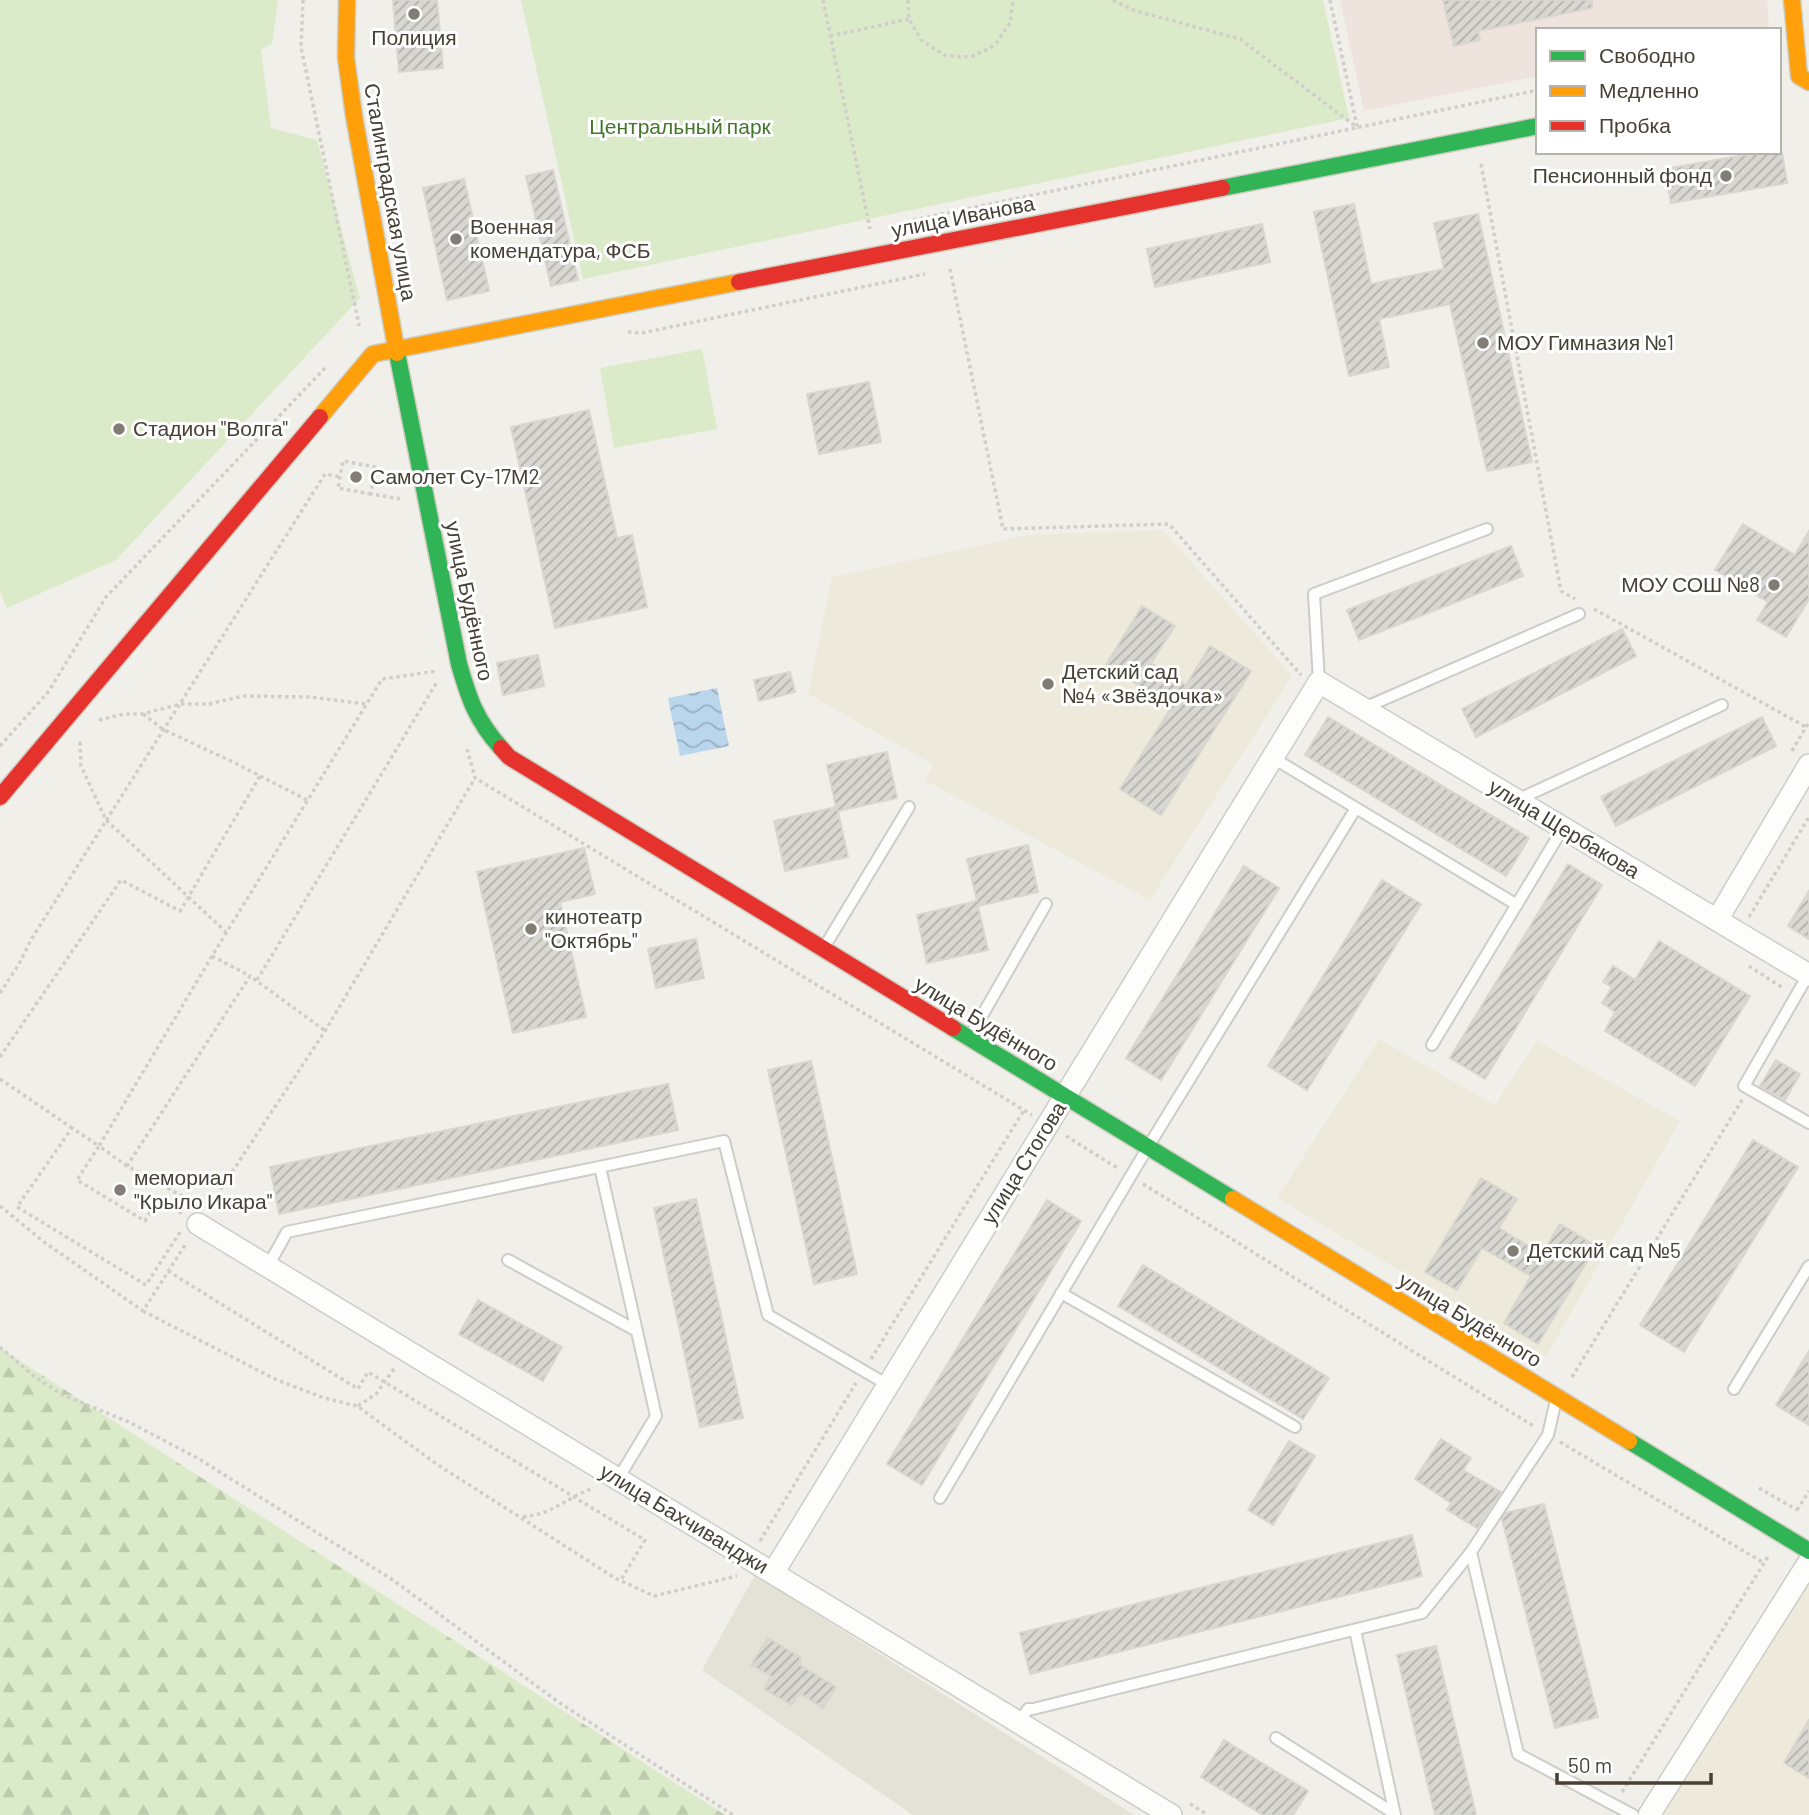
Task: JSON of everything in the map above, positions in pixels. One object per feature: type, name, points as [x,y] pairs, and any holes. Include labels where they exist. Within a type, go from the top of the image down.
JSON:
[{"type":"street","name":"Сталинградская улица","points":[[347,0],[346,58],[354,117],[395,348]]},
{"type":"street","points":[[1792,0],[1797,79]]},
{"type":"street","name":"улица Иванова","points":[[373,354],[1536,127]]},
{"type":"street","name":"улица Будённого","points":[[395,348],[400,364],[452,667],[486,731],[509,757],[1809,1551]]},
{"type":"street","points":[[0,797],[373,354]]},
{"type":"street","name":"улица Щербакова","points":[[1319,682],[1809,975]]},
{"type":"street","name":"улица Стогова","points":[[769,1571],[888,1385],[1319,682]]},
{"type":"street","points":[[1717,920],[1809,765]]},
{"type":"street","name":"улица Бахчиванджи","points":[[198,1217],[268,1266],[1171,1815]]},
{"type":"street","points":[[1649,1815],[1809,1562]]},
{"type":"lane","points":[[1319,682],[1314,594],[1487,529]]},
{"type":"lane","points":[[1363,709],[1579,614]]},
{"type":"lane","points":[[1517,800],[1722,705]]},
{"type":"lane","points":[[1273,758],[1517,905]]},
{"type":"lane","points":[[823,949],[909,807]]},
{"type":"lane","points":[[940,1499],[1148,1147],[1356,808]]},
{"type":"lane","points":[[1432,1045],[1563,828]]},
{"type":"lane","points":[[969,1038],[1046,904]]},
{"type":"lane","points":[[1809,975],[1744,1086],[1809,1123]]},
{"type":"lane","points":[[268,1266],[288,1232],[724,1141],[768,1315],[888,1385]]},
{"type":"lane","points":[[600,1167],[656,1416],[618,1479]]},
{"type":"lane","points":[[508,1260],[637,1331]]},
{"type":"lane","points":[[1734,1389],[1809,1266]]},
{"type":"lane","points":[[1061,1293],[1295,1427]]},
{"type":"lane","points":[[1019,1722],[1028,1709],[1422,1613],[1471,1552],[1548,1436],[1556,1396]]},
{"type":"lane","points":[[1471,1552],[1518,1754],[1633,1815]]},
{"type":"lane","points":[[1355,1630],[1395,1814]]},
{"type":"lane","points":[[1276,1738],[1395,1814]]},
{"type":"path","points":[[303,0],[301,47],[360,330],[373,354]]},
{"type":"path","points":[[823,0],[870,229]]},
{"type":"path","points":[[908,0],[909,19],[921,40],[944,55],[963,57],[972,56],[997,42],[1010,23],[1013,0]]},
{"type":"path","points":[[1113,0],[1133,10],[1240,38],[1357,128]]},
{"type":"path","points":[[1330,0],[1357,128]]},
{"type":"path","points":[[830,36],[909,19]]},
{"type":"path","points":[[911,220],[1536,90]]},
{"type":"path","points":[[1480,161],[1561,591],[1806,727]]},
{"type":"path","points":[[0,746],[49,691],[106,597],[332,360]]},
{"type":"path","points":[[371,494],[375,467],[343,461],[338,488],[371,494],[406,500]]},
{"type":"path","points":[[0,993],[325,474],[340,477]]},
{"type":"path","points":[[198,1217],[158,1200],[145,1221],[77,1180],[382,679],[452,667]]},
{"type":"path","points":[[257,981],[452,667]]},
{"type":"path","points":[[92,722],[124,714],[143,714],[180,704],[209,704],[243,696],[310,696],[366,704]]},
{"type":"path","points":[[143,714],[163,730],[307,800]]},
{"type":"path","points":[[80,737],[81,766],[106,820],[226,933]]},
{"type":"path","points":[[0,1057],[121,880],[180,911],[260,776]]},
{"type":"path","points":[[72,1128],[17,1207],[146,1285],[198,1217],[325,1031],[475,778]]},
{"type":"path","points":[[1739,933],[1809,817]]},
{"type":"path","points":[[212,956],[250,976],[325,1031]]},
{"type":"path","points":[[127,1166],[250,976]]},
{"type":"path","points":[[0,1079],[198,1217]]},
{"type":"path","points":[[1572,1378],[1748,1089]]},
{"type":"path","points":[[759,1543],[1024,1110]]},
{"type":"path","points":[[0,1206],[44,1242],[143,1311],[275,1379],[324,1398],[358,1406],[438,1465],[621,1581],[653,1596],[769,1571]]},
{"type":"path","points":[[143,1311],[198,1217]]},
{"type":"path","points":[[168,1271],[358,1389],[368,1371],[645,1539],[621,1581]]},
{"type":"path","points":[[0,1347],[35,1377],[63,1395],[130,1422],[199,1459],[393,1580],[557,1701],[733,1815]]},
{"type":"path","points":[[358,1406],[376,1394],[407,1350]]},
{"type":"path","points":[[522,1518],[553,1510],[573,1496],[618,1479]]},
{"type":"path","points":[[1750,1482],[1797,1510]]},
{"type":"path","points":[[1614,1805],[1809,1491]]},
{"type":"shaded area","points":[[1340,0],[1767,0],[1769,28],[1536,28],[1536,76],[1364,111]]},
{"type":"shaded area","points":[[1163,530],[1292,676],[1150,900],[924,780],[934,765],[808,694],[832,577],[1028,535]]},
{"type":"shaded area","points":[[1379,1039],[1495,1105],[1537,1041],[1680,1121],[1546,1357],[1277,1198]]},
{"type":"shaded area","points":[[755,1575],[1134,1815],[913,1815],[702,1670]]},
{"type":"shaded area","points":[[1809,1584],[1809,1815],[1662,1815]]},
{"type":"green space","name":"Стадион \"Волга\"","points":[[0,0],[278,0],[272,44],[261,50],[271,128],[317,140],[360,298],[116,560],[7,608],[0,592]]},
{"type":"green space","name":"Центральный парк","points":[[521,0],[1323,0],[1349,118],[583,279]]},
{"type":"green space","points":[[702,349],[717,429],[614,448],[600,368]]},
{"type":"green space","points":[[0,1348],[725,1815],[0,1815]]},
{"type":"water","points":[[717,688],[729,746],[680,756],[668,698]]},
{"type":"building","points":[[393,0],[437,0],[443,68],[399,72]]},
{"type":"building","points":[[1443,0],[1592,0],[1592,8],[1478,31],[1480,40],[1454,46]]},
{"type":"building","name":"Пенсионный фонд","points":[[1782,152],[1787,183],[1671,203],[1665,169],[1750,154]]},
{"type":"building","points":[[553,170],[578,280],[551,286],[526,176]]},
{"type":"building","points":[[464,179],[489,291],[447,300],[423,188]]},
{"type":"building","name":"МОУ Гимназия №1","points":[[1354,204],[1371,284],[1444,269],[1434,223],[1478,214],[1532,462],[1487,471],[1450,304],[1379,319],[1389,367],[1349,376],[1314,212]]},
{"type":"building","points":[[1262,224],[1270,262],[1155,287],[1147,249]]},
{"type":"building","points":[[869,382],[881,442],[819,454],[807,394]]},
{"type":"building","points":[[589,410],[617,538],[632,535],[647,607],[555,628],[511,427]]},
{"type":"building","name":"МОУ СОШ №8","points":[[1743,524],[1795,555],[1809,531],[1809,599],[1786,637],[1757,620],[1768,602],[1715,570]]},
{"type":"building","points":[[1511,546],[1523,576],[1359,640],[1347,610]]},
{"type":"building","points":[[1142,606],[1175,626],[1151,663],[1186,685],[1210,646],[1251,671],[1161,815],[1120,789],[1172,706],[1106,665]]},
{"type":"building","points":[[1622,629],[1636,656],[1476,737],[1462,709]]},
{"type":"building","points":[[538,655],[544,686],[503,695],[497,663]]},
{"type":"building","points":[[790,672],[795,692],[759,701],[754,680]]},
{"type":"building","points":[[1328,717],[1529,838],[1506,876],[1305,755]]},
{"type":"building","points":[[1762,717],[1776,746],[1616,826],[1601,797]]},
{"type":"building","points":[[887,752],[897,798],[838,811],[848,857],[785,871],[774,821],[836,807],[827,765]]},
{"type":"building","points":[[1028,845],[1038,892],[978,906],[988,950],[927,963],[917,915],[977,901],[967,859]]},
{"type":"building","points":[[584,848],[595,894],[560,902],[586,1017],[513,1033],[477,872]]},
{"type":"building","points":[[1568,864],[1602,885],[1485,1079],[1450,1058]]},
{"type":"building","points":[[1244,866],[1279,888],[1161,1080],[1126,1058]]},
{"type":"building","points":[[1382,880],[1421,904],[1307,1090],[1268,1066]]},
{"type":"building","points":[[1809,891],[1809,939],[1788,926]]},
{"type":"building","points":[[696,939],[704,978],[656,988],[648,949]]},
{"type":"building","points":[[1659,941],[1750,996],[1695,1086],[1605,1031],[1615,1012],[1602,1003],[1612,987],[1603,982],[1613,966],[1635,980]]},
{"type":"building","points":[[1776,1060],[1800,1074],[1785,1100],[1760,1086]]},
{"type":"building","points":[[811,1061],[857,1274],[814,1284],[768,1070]]},
{"type":"building","points":[[668,1084],[678,1130],[279,1214],[270,1167]]},
{"type":"building","points":[[1753,1140],[1798,1167],[1684,1352],[1640,1325]]},
{"type":"building","points":[[1481,1178],[1517,1199],[1499,1228],[1542,1254],[1560,1224],[1596,1246],[1538,1344],[1504,1323],[1531,1276],[1482,1248],[1457,1290],[1425,1272]]},
{"type":"building","points":[[696,1199],[743,1418],[700,1427],[654,1208]]},
{"type":"building","points":[[1047,1200],[1081,1221],[922,1485],[887,1464]]},
{"type":"building","points":[[1143,1265],[1329,1378],[1303,1419],[1118,1306]]},
{"type":"building","points":[[478,1300],[562,1347],[543,1381],[459,1334]]},
{"type":"building","points":[[1809,1351],[1809,1425],[1776,1405]]},
{"type":"building","points":[[1441,1439],[1471,1458],[1463,1470],[1501,1492],[1477,1528],[1447,1510],[1451,1503],[1415,1479]]},
{"type":"building","points":[[1289,1441],[1315,1456],[1273,1525],[1248,1510]]},
{"type":"building","points":[[1544,1504],[1598,1717],[1555,1728],[1502,1519],[1506,1513]]},
{"type":"building","points":[[1412,1535],[1422,1576],[1030,1674],[1020,1633]]},
{"type":"building","points":[[768,1638],[800,1657],[800,1665],[836,1687],[823,1708],[799,1693],[792,1705],[764,1689],[771,1676],[751,1665]]},
{"type":"building","points":[[1436,1646],[1476,1815],[1435,1815],[1397,1655]]},
{"type":"building","points":[[1809,1720],[1809,1778],[1784,1763]]},
{"type":"building","points":[[1224,1740],[1308,1791],[1293,1815],[1263,1815],[1201,1777]]},
{"type":"traffic: fast","points":[[1222,188],[1536,126]]},
{"type":"traffic: fast","points":[[397,353],[459,664],[474,709],[501,748]]},
{"type":"traffic: fast","points":[[953,1028],[1233,1199]]},
{"type":"traffic: fast","points":[[1629,1441],[1809,1551]]},
{"type":"traffic: slow","points":[[347,0],[346,58],[354,116],[397,353]]},
{"type":"traffic: slow","points":[[1792,0],[1799,76],[1809,82]]},
{"type":"traffic: slow","points":[[320,417],[373,354],[739,282]]},
{"type":"traffic: slow","points":[[1233,1199],[1629,1441]]},
{"type":"traffic: jam","points":[[739,282],[1222,188]]},
{"type":"traffic: jam","points":[[0,797],[320,417]]},
{"type":"traffic: jam","points":[[501,748],[509,757],[953,1028]]},
{"type":"place","name":"Полиция","points":[[414,14]]},
{"type":"place","name":"Пенсионный фонд","points":[[1726,176]]},
{"type":"place","name":"Военная комендатура, ФСБ","points":[[456,239]]},
{"type":"place","name":"МОУ Гимназия №1","points":[[1483,343]]},
{"type":"place","name":"Стадион \"Волга\"","points":[[119,429]]},
{"type":"place","name":"Самолет Су-17М2","points":[[356,477]]},
{"type":"place","name":"МОУ СОШ №8","points":[[1774,585]]},
{"type":"place","name":"Детский сад №4 «Звёздочка»","points":[[1048,684]]},
{"type":"place","name":"кинотеатр \"Октябрь\"","points":[[531,929]]},
{"type":"place","name":"мемориал \"Крыло Икара\"","points":[[120,1190]]},
{"type":"place","name":"Детский сад №5","points":[[1513,1251]]}]
